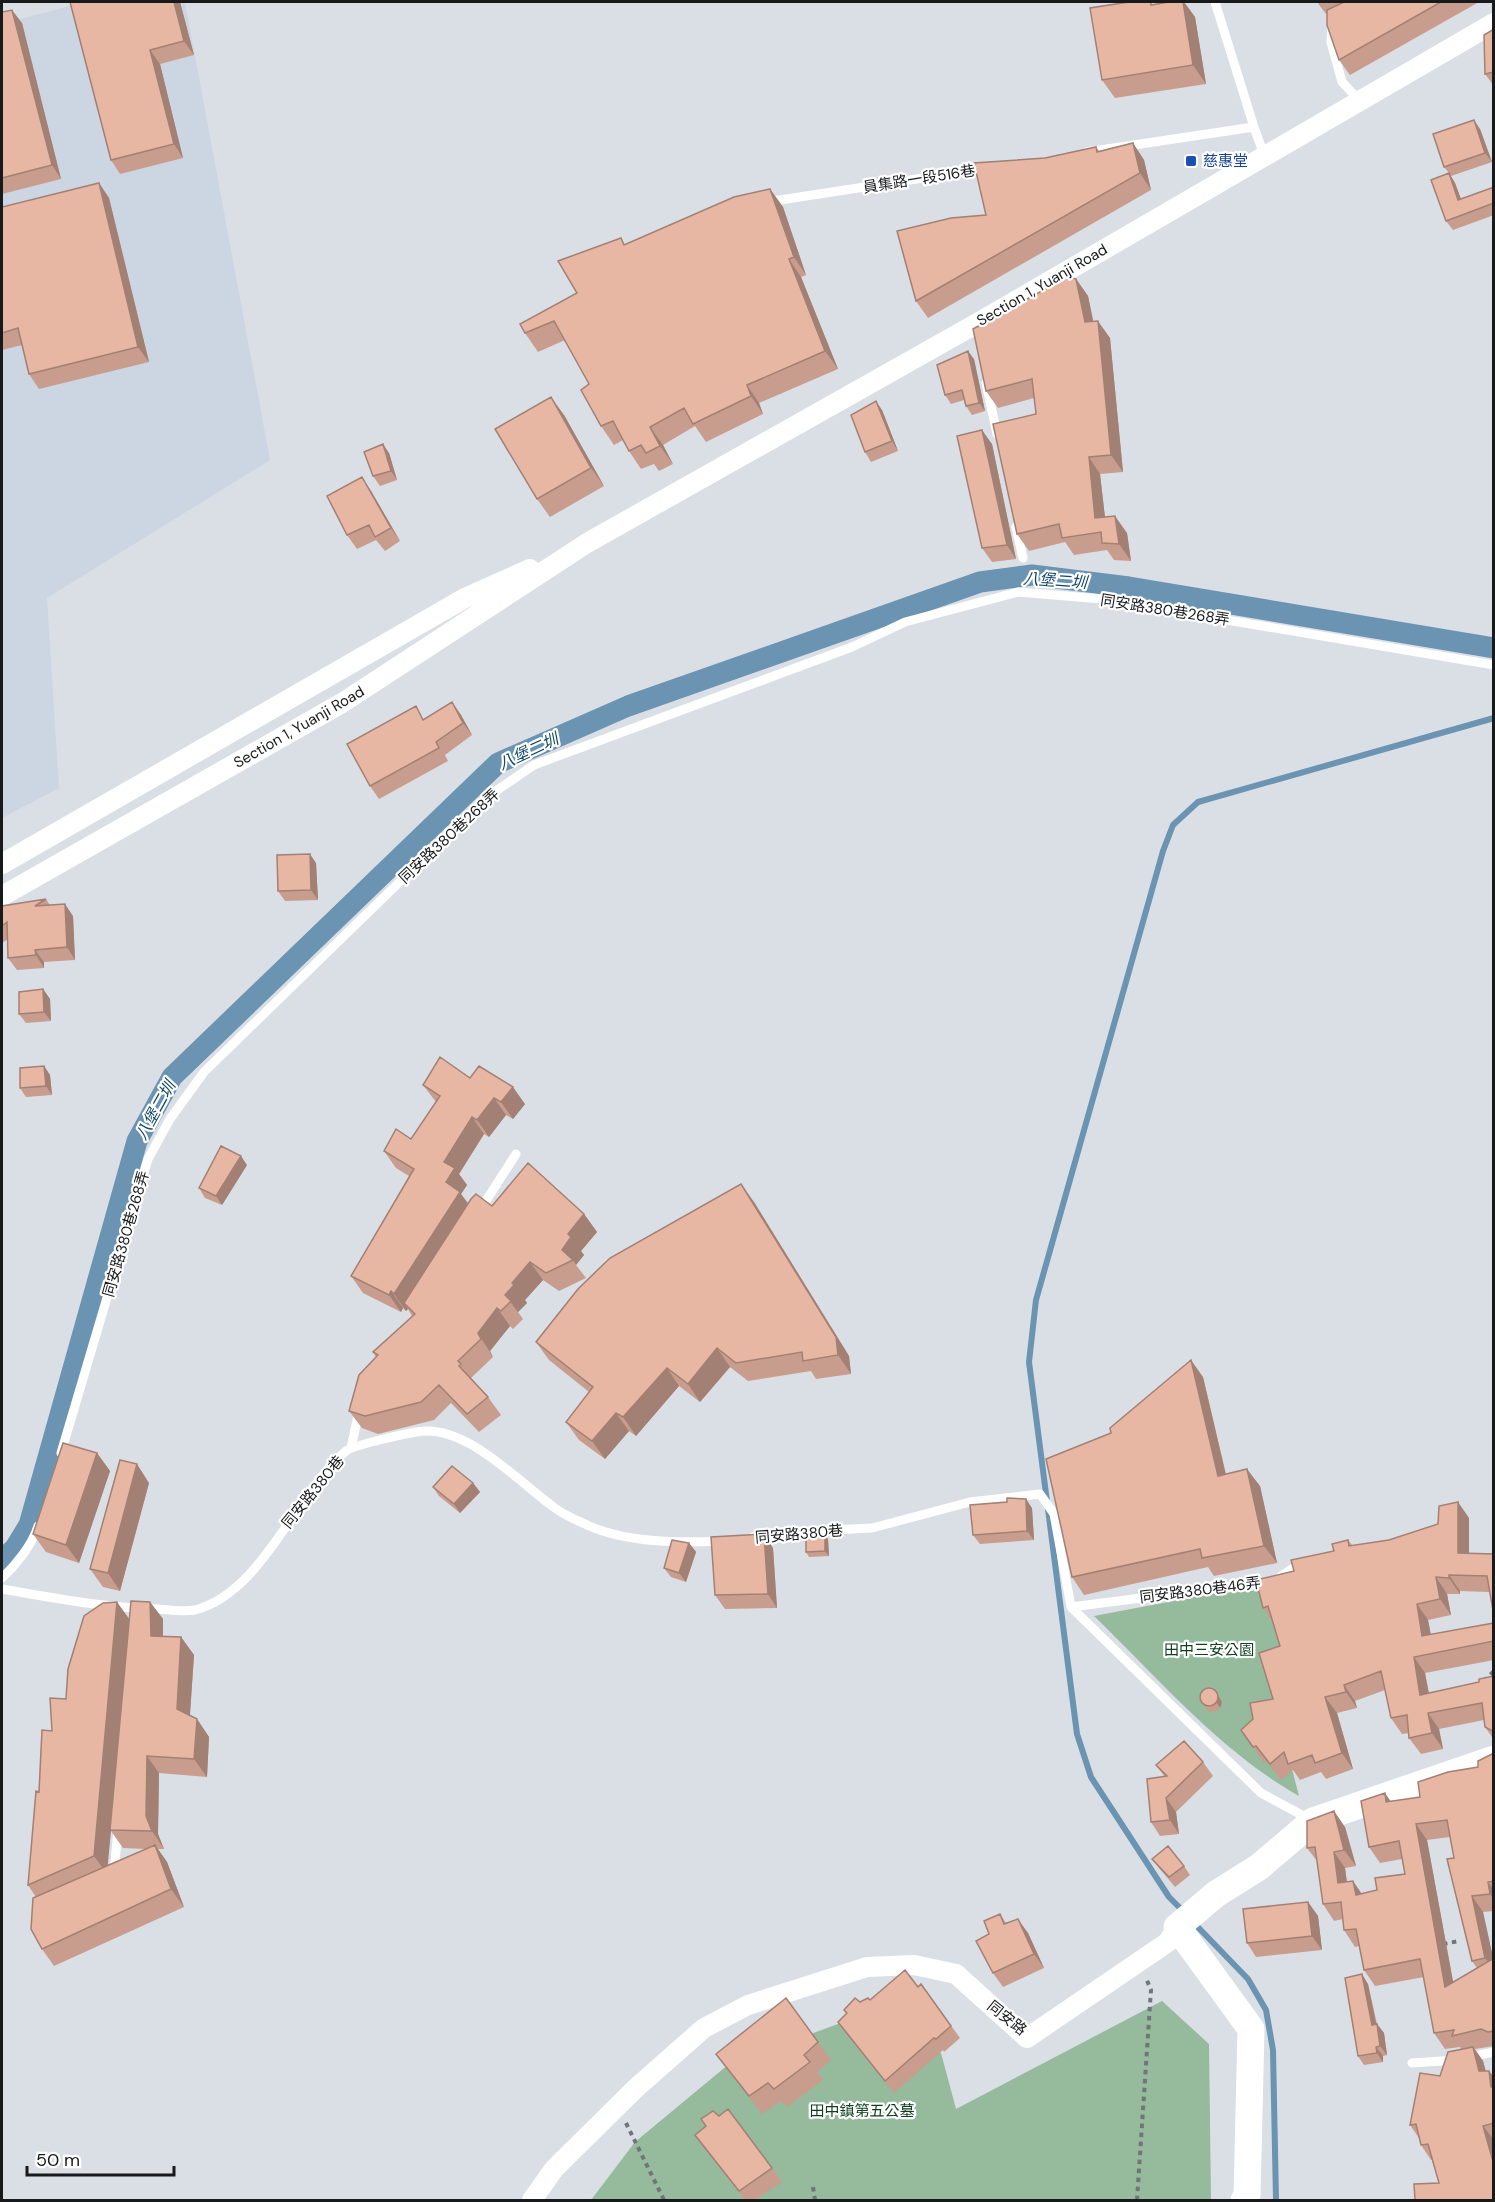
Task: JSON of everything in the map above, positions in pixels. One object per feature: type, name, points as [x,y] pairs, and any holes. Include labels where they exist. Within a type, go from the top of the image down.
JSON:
[{"type":"street","name":"Section 1, Yuanji Road","points":[[2,864],[465,598],[587,543],[975,330],[1264,154],[1494,23]]},
{"type":"street","name":"Section 1, Yuanji Road","points":[[2,896],[342,704],[587,543]]},
{"type":"street","name":"同安路","points":[[532,2200],[554,2169],[618,2105],[704,2028],[748,2005],[867,1967],[914,1965],[956,1974],[1027,2038],[1168,1942],[1177,1928],[1216,1894],[1259,1867],[1313,1821],[1494,1760]]},
{"type":"street","points":[[1177,1928],[1251,2029],[1247,2196],[1244,2200]]},
{"type":"lane","points":[[1215,2],[1264,154]]},
{"type":"lane","points":[[1342,16],[1332,22],[1330,42],[1342,82],[1358,99]]},
{"type":"lane","points":[[1080,154],[1254,127]]},
{"type":"lane","name":"員集路一段516巷","points":[[754,204],[998,166]]},
{"type":"lane","points":[[984,371],[998,441]]},
{"type":"lane","points":[[1013,511],[1023,558]]},
{"type":"lane","name":"同安路380巷268弄","points":[[59,1460],[148,1159],[170,1119],[204,1072],[487,797],[534,765],[852,647],[905,622],[1018,592],[1102,599],[1494,665]]},
{"type":"lane","points":[[472,1221],[516,1154]]},
{"type":"lane","points":[[351,1448],[360,1402]]},
{"type":"lane","name":"同安路380巷","points":[[2,1589],[88,1605],[194,1610],[223,1598],[250,1575],[307,1497],[347,1449],[418,1431],[440,1430],[456,1436],[489,1457],[557,1510],[590,1526],[637,1538],[679,1543],[741,1540],[775,1533],[872,1528],[970,1502],[1040,1494],[1054,1514],[1071,1607]]},
{"type":"lane","points":[[2,1578],[11,1570],[36,1534],[42,1513]]},
{"type":"lane","name":"同安路380巷46弄","points":[[1071,1607],[1274,1581],[1300,1563],[1311,1560]]},
{"type":"lane","points":[[1071,1607],[1261,1794],[1313,1821]]},
{"type":"lane","points":[[137,1621],[138,1609]]},
{"type":"lane","points":[[104,1884],[113,1880],[119,1821]]},
{"type":"lane","points":[[1412,2063],[1457,2060],[1494,2052]]},
{"type":"path","points":[[1485,1691],[1484,1680],[1494,1671]]},
{"type":"path","points":[[1440,1945],[1459,1941]]},
{"type":"path","points":[[1137,2200],[1151,1990],[1139,1962]]},
{"type":"path","points":[[618,2105],[664,2200]]},
{"type":"path","points":[[813,2187],[815,2200]]},
{"type":"shaded area","points":[[84,2],[185,2],[270,460],[47,598],[59,788],[2,818],[2,24]]},
{"type":"green space","name":"田中三安公園","points":[[1262,1590],[1310,1646],[1264,1661],[1299,1796],[1243,1758],[1217,1736],[1094,1616],[1210,1594]]},
{"type":"green space","name":"田中鎮第五公墓","points":[[1162,2001],[1209,2044],[1211,2200],[591,2200],[635,2142],[729,2064],[876,2010],[941,2053],[956,2109]]},
{"type":"building","points":[[70,2],[174,2],[184,41],[150,50],[174,144],[111,160]]},
{"type":"building","points":[[1129,2],[1151,2],[1151,5],[1183,2],[1193,65],[1102,80],[1090,8]]},
{"type":"building","points":[[1344,2],[1441,2],[1339,60],[1327,25],[1327,10]]},
{"type":"building","points":[[12,10],[52,165],[2,178],[2,12]]},
{"type":"building","points":[[1494,29],[1494,72],[1485,74],[1484,35]]},
{"type":"building","points":[[1474,120],[1485,153],[1444,167],[1433,134]]},
{"type":"building","points":[[1133,143],[1140,173],[916,301],[897,231],[951,218],[986,215],[974,163],[1045,158],[1096,147],[1097,152]]},
{"type":"building","points":[[1449,173],[1458,200],[1494,187],[1494,203],[1446,221],[1431,180]]},
{"type":"building","points":[[99,183],[138,347],[29,374],[18,328],[2,333],[2,207]]},
{"type":"building","points":[[770,189],[794,257],[789,259],[825,351],[747,385],[751,396],[693,424],[684,408],[650,427],[660,446],[646,453],[641,445],[629,451],[613,421],[601,426],[581,390],[589,384],[554,321],[525,333],[520,324],[577,293],[558,261],[621,238],[624,245],[734,197]]},
{"type":"building","points":[[1067,277],[1076,279],[1085,322],[1098,321],[1111,455],[1089,457],[1095,518],[1115,516],[1119,544],[1102,543],[1101,532],[1062,538],[1059,524],[1017,534],[993,424],[1036,414],[1032,379],[986,391],[973,329]]},
{"type":"building","points":[[968,351],[979,403],[966,406],[962,390],[945,395],[937,365]]},
{"type":"building","points":[[551,397],[591,468],[537,499],[495,429]]},
{"type":"building","points":[[876,401],[892,441],[865,452],[851,415]]},
{"type":"building","points":[[982,430],[1007,545],[982,548],[957,436]]},
{"type":"building","points":[[383,444],[391,471],[373,476],[364,452]]},
{"type":"building","points":[[362,477],[391,528],[375,537],[369,525],[347,535],[327,496]]},
{"type":"building","points":[[452,702],[463,723],[436,742],[439,748],[370,786],[347,744],[416,706],[423,720]]},
{"type":"building","points":[[310,854],[311,890],[278,891],[277,855]]},
{"type":"building","points":[[46,899],[35,906],[65,904],[67,947],[35,950],[36,955],[8,958],[7,922],[2,926],[2,906]]},
{"type":"building","points":[[43,989],[44,1012],[19,1014],[19,992]]},
{"type":"building","points":[[440,1057],[470,1078],[479,1066],[513,1087],[501,1102],[494,1098],[477,1120],[472,1117],[444,1162],[455,1168],[446,1182],[460,1192],[394,1294],[391,1291],[389,1295],[351,1276],[414,1169],[384,1151],[396,1129],[411,1139],[440,1096],[423,1085]]},
{"type":"building","points":[[44,1066],[46,1086],[20,1088],[20,1068]]},
{"type":"building","points":[[221,1146],[241,1156],[216,1196],[199,1188]]},
{"type":"building","points":[[528,1163],[584,1214],[568,1234],[571,1237],[562,1250],[573,1260],[546,1273],[530,1262],[505,1295],[511,1301],[501,1311],[497,1308],[478,1333],[481,1339],[458,1361],[461,1364],[459,1366],[488,1397],[467,1414],[439,1385],[421,1402],[365,1416],[349,1411],[359,1375],[378,1355],[373,1352],[415,1314],[404,1303],[471,1199],[476,1194],[492,1206]]},
{"type":"building","points":[[741,1184],[836,1337],[838,1355],[803,1361],[802,1352],[736,1363],[717,1348],[688,1384],[667,1368],[623,1417],[616,1413],[592,1441],[566,1422],[593,1387],[536,1342],[578,1289],[610,1258]]},
{"type":"building","points":[[1191,1360],[1218,1476],[1247,1469],[1264,1546],[1202,1558],[1200,1549],[1072,1577],[1046,1459],[1111,1433],[1110,1428]]},
{"type":"building","points":[[63,1443],[97,1453],[66,1545],[33,1534]]},
{"type":"building","points":[[120,1460],[137,1464],[108,1573],[90,1569]]},
{"type":"building","points":[[452,1466],[473,1483],[454,1504],[433,1487]]},
{"type":"building","points":[[1007,1498],[1026,1499],[1027,1531],[973,1535],[970,1505],[1007,1502]]},
{"type":"building","points":[[1458,1502],[1458,1553],[1494,1554],[1494,1616],[1487,1576],[1436,1577],[1440,1599],[1417,1604],[1422,1636],[1494,1623],[1494,1641],[1414,1657],[1420,1695],[1479,1682],[1479,1679],[1494,1676],[1494,1732],[1485,1727],[1482,1703],[1428,1713],[1432,1733],[1409,1738],[1407,1715],[1391,1718],[1381,1671],[1344,1685],[1346,1692],[1325,1697],[1342,1753],[1315,1763],[1312,1755],[1288,1764],[1284,1752],[1270,1764],[1256,1746],[1253,1747],[1241,1730],[1253,1719],[1250,1703],[1273,1699],[1259,1653],[1280,1646],[1268,1606],[1263,1608],[1256,1580],[1294,1571],[1291,1560],[1334,1551],[1332,1544],[1348,1540],[1349,1546],[1389,1540],[1438,1524],[1439,1506]]},
{"type":"building","points":[[764,1534],[768,1594],[715,1595],[711,1537]]},
{"type":"building","points":[[806,1535],[825,1535],[825,1551],[806,1552]]},
{"type":"building","points":[[672,1540],[689,1543],[679,1573],[664,1568]]},
{"type":"building","points":[[131,1601],[150,1602],[151,1636],[181,1637],[177,1709],[197,1719],[194,1759],[147,1756],[146,1816],[152,1831],[110,1830]]},
{"type":"building","points":[[117,1602],[94,1856],[28,1885],[36,1791],[39,1792],[42,1730],[52,1731],[50,1698],[66,1699],[68,1669],[84,1616],[103,1603]]},
{"type":"building","points":[[1205,1688],[1213,1688],[1218,1693],[1216,1704],[1205,1706],[1200,1701],[1200,1693]]},
{"type":"building","points":[[1184,1741],[1203,1762],[1166,1798],[1170,1820],[1151,1822],[1147,1779],[1167,1776],[1156,1765]]},
{"type":"building","points":[[1494,1753],[1494,1881],[1488,1882],[1490,1894],[1472,1896],[1485,1958],[1472,1961],[1447,1859],[1454,1858],[1447,1820],[1416,1824],[1445,1987],[1494,1958],[1494,2031],[1488,2032],[1481,2029],[1452,2036],[1454,2030],[1434,2033],[1420,1959],[1364,1970],[1356,1929],[1344,1930],[1341,1902],[1323,1904],[1315,1847],[1307,1848],[1307,1821],[1334,1811],[1344,1850],[1334,1852],[1338,1883],[1353,1881],[1356,1895],[1377,1890],[1375,1878],[1405,1874],[1399,1841],[1369,1847],[1361,1801],[1385,1793],[1386,1802],[1420,1797],[1418,1782],[1448,1772],[1478,1767],[1478,1761]]},
{"type":"building","points":[[155,1845],[171,1889],[42,1949],[31,1929],[33,1898]]},
{"type":"building","points":[[1168,1846],[1184,1866],[1169,1877],[1152,1859]]},
{"type":"building","points":[[1308,1902],[1312,1936],[1247,1943],[1243,1909]]},
{"type":"building","points":[[1000,1914],[1004,1924],[1018,1919],[1034,1954],[993,1973],[976,1941],[989,1934],[984,1921]]},
{"type":"building","points":[[905,1970],[918,1987],[921,1984],[951,2026],[885,2081],[838,2022],[847,2013],[844,2010],[855,1998],[860,2002],[868,1998],[870,2000]]},
{"type":"building","points":[[1362,1974],[1372,2025],[1377,2024],[1380,2046],[1376,2047],[1377,2053],[1358,2056],[1345,1978]]},
{"type":"building","points":[[786,1998],[818,2042],[804,2055],[810,2062],[774,2089],[768,2083],[749,2096],[716,2054]]},
{"type":"building","points":[[1473,2047],[1479,2071],[1489,2071],[1491,2087],[1494,2087],[1494,2123],[1483,2126],[1494,2165],[1494,2200],[1415,2200],[1414,2184],[1439,2183],[1428,2144],[1421,2145],[1416,2124],[1410,2125],[1420,2073],[1440,2076],[1448,2052]]},
{"type":"building","points":[[728,2109],[772,2168],[739,2191],[695,2135],[706,2126],[701,2119],[713,2111],[719,2116]]},
{"type":"waterway","name":"八堡二圳","points":[[2,1560],[15,1548],[29,1525],[137,1141],[172,1077],[498,763],[628,706],[980,582],[1032,575],[1129,587],[1494,648]]},
{"type":"waterway","points":[[1183,1911],[1169,1897],[1091,1777],[1077,1734],[1029,1362],[1036,1300],[1163,851],[1173,825],[1198,802],[1494,718]]},
{"type":"waterway","points":[[1192,1921],[1248,1979],[1266,2010],[1273,2050],[1276,2200]]},
{"type":"place","name":"慈惠堂","points":[[1191,161]]}]
